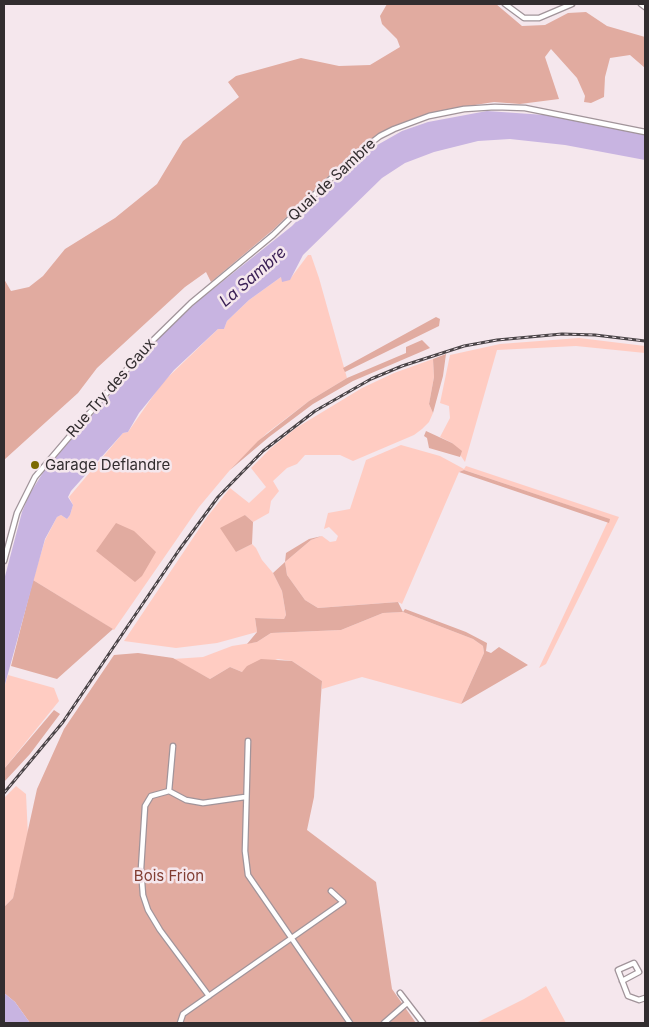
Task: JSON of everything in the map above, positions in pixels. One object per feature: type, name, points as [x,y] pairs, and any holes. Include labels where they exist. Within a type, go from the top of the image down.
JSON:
[{"type":"street","points":[[505,4],[524,18],[547,16],[572,4]]},
{"type":"street","points":[[641,4],[645,7]]},
{"type":"street","name":"Quai de Sambre","points":[[191,303],[273,235],[367,146],[394,129],[411,122],[464,109],[510,107],[645,132]]},
{"type":"street","name":"Rue Try des Gaux","points":[[4,561],[17,512],[35,477],[145,348],[191,303]]},
{"type":"street","points":[[248,741],[245,797],[245,859],[248,875],[350,1023]]},
{"type":"street","points":[[169,791],[173,746]]},
{"type":"street","points":[[209,996],[160,930],[148,910],[143,895],[141,869],[145,806],[151,796],[169,791],[186,800],[203,803],[245,797]]},
{"type":"street","points":[[180,1023],[183,1014],[343,902],[331,892]]},
{"type":"street","points":[[622,981],[639,972],[634,963],[618,970],[622,981],[628,996],[639,1000],[645,998]]},
{"type":"street","points":[[400,993],[423,1023]]},
{"type":"street","points":[[384,1023],[407,1003]]},
{"type":"shaded area","points":[[308,255],[311,255],[319,278],[347,378],[309,401],[267,433],[230,470],[199,507],[114,630],[33,580],[45,540],[57,517],[61,515],[67,519],[70,515],[73,505],[69,497],[123,433],[128,432],[162,383],[218,329],[224,329],[227,321],[249,300],[281,277],[290,279]]},
{"type":"shaded area","points":[[579,338],[645,346],[645,353],[576,346],[497,350],[465,462],[452,443],[440,437],[450,418],[449,406],[440,403],[450,355],[500,344]]},
{"type":"shaded area","points":[[433,359],[434,377],[429,404],[433,413],[429,422],[422,429],[414,435],[353,461],[340,455],[305,455],[297,464],[287,468],[273,481],[279,491],[271,501],[269,513],[253,522],[245,515],[236,552],[252,544],[256,548],[262,560],[273,573],[282,591],[286,615],[284,619],[255,618],[257,632],[217,643],[176,648],[124,641],[207,517],[230,488],[249,503],[266,487],[251,468],[271,448],[296,428],[362,388],[394,373]]},
{"type":"shaded area","points":[[401,445],[440,456],[464,469],[466,466],[619,517],[546,664],[539,668],[609,519],[464,470],[459,472],[402,604],[398,602],[318,608],[305,600],[287,575],[285,562],[311,540],[322,536],[330,542],[336,541],[338,536],[329,527],[324,529],[328,513],[350,509],[366,460]]},
{"type":"shaded area","points":[[403,612],[473,639],[483,646],[484,653],[461,704],[362,677],[322,689],[322,681],[292,661],[278,659],[242,672],[230,667],[210,679],[173,659],[203,657],[232,646],[257,642],[271,633],[341,630],[383,613]]},
{"type":"shaded area","points":[[8,675],[54,688],[59,701],[4,769],[4,688]]},
{"type":"shaded area","points":[[16,786],[26,794],[28,836],[13,898],[4,907],[4,798]]},
{"type":"shaded area","points":[[546,986],[566,1023],[476,1023],[524,999]]},
{"type":"green space","points":[[387,4],[496,4],[522,26],[545,25],[568,13],[586,12],[607,26],[645,37],[645,68],[630,55],[610,58],[605,77],[604,97],[591,103],[584,102],[585,96],[577,78],[551,49],[545,57],[559,99],[520,104],[494,102],[462,107],[425,115],[379,133],[342,163],[274,229],[211,282],[206,272],[185,287],[97,368],[78,393],[4,460],[4,279],[11,291],[29,287],[43,276],[65,249],[115,218],[157,184],[183,141],[239,97],[228,82],[236,76],[301,58],[339,66],[370,65],[400,47],[397,39],[382,24],[380,16]]},
{"type":"green space","points":[[436,317],[440,319],[439,326],[345,372],[343,368]]},
{"type":"green space","points":[[422,340],[430,348],[353,381],[313,404],[269,437],[230,470],[258,441],[309,401],[347,378],[406,353],[406,347]]},
{"type":"green space","points":[[446,354],[443,376],[433,413],[429,404],[434,377],[433,359]]},
{"type":"green space","points":[[426,431],[452,443],[462,451],[460,457],[429,448],[427,438],[424,436]]},
{"type":"green space","points":[[464,470],[610,519],[609,523],[459,472]]},
{"type":"green space","points":[[245,515],[253,522],[252,544],[236,552],[220,528]]},
{"type":"green space","points":[[116,523],[134,531],[156,552],[142,576],[135,582],[96,551]]},
{"type":"green space","points":[[322,536],[311,540],[285,562],[286,553],[309,539]]},
{"type":"green space","points":[[285,562],[287,575],[305,600],[318,608],[398,602],[403,612],[383,613],[341,630],[271,633],[257,642],[247,644],[257,632],[255,618],[284,619],[286,615],[282,591],[273,573]]},
{"type":"green space","points":[[33,580],[113,629],[57,679],[11,666]]},
{"type":"green space","points":[[405,609],[466,632],[487,643],[486,651],[491,653],[499,647],[528,665],[461,704],[484,653],[483,646],[473,639],[403,612]]},
{"type":"green space","name":"Bois Frion","points":[[138,653],[173,658],[210,679],[230,667],[242,672],[247,666],[261,659],[292,661],[322,681],[314,797],[307,830],[376,882],[392,989],[416,1023],[30,1023],[15,1002],[4,993],[4,907],[13,898],[37,789],[64,729],[114,655]]},
{"type":"green space","points":[[54,710],[60,714],[30,754],[4,782],[4,769]]},
{"type":"water","name":"La Sambre","points":[[487,111],[545,115],[645,135],[645,160],[565,145],[510,139],[478,141],[434,152],[405,163],[382,178],[303,255],[290,280],[282,282],[281,277],[249,300],[227,321],[224,329],[218,329],[174,370],[139,413],[128,432],[123,433],[71,491],[68,497],[73,505],[70,515],[67,519],[61,515],[57,517],[45,539],[4,688],[4,580],[22,512],[29,495],[44,471],[162,335],[198,301],[292,226],[336,180],[372,148],[402,131],[428,122]]},
{"type":"water","points":[[4,993],[15,1002],[30,1023],[4,1023]]},
{"type":"railway","points":[[4,793],[63,722],[179,550],[218,497],[263,451],[315,411],[371,379],[402,366],[464,346],[497,340],[562,334],[595,335],[645,341]]},
{"type":"place","name":"Garage Deflandre","points":[[35,465]]}]
